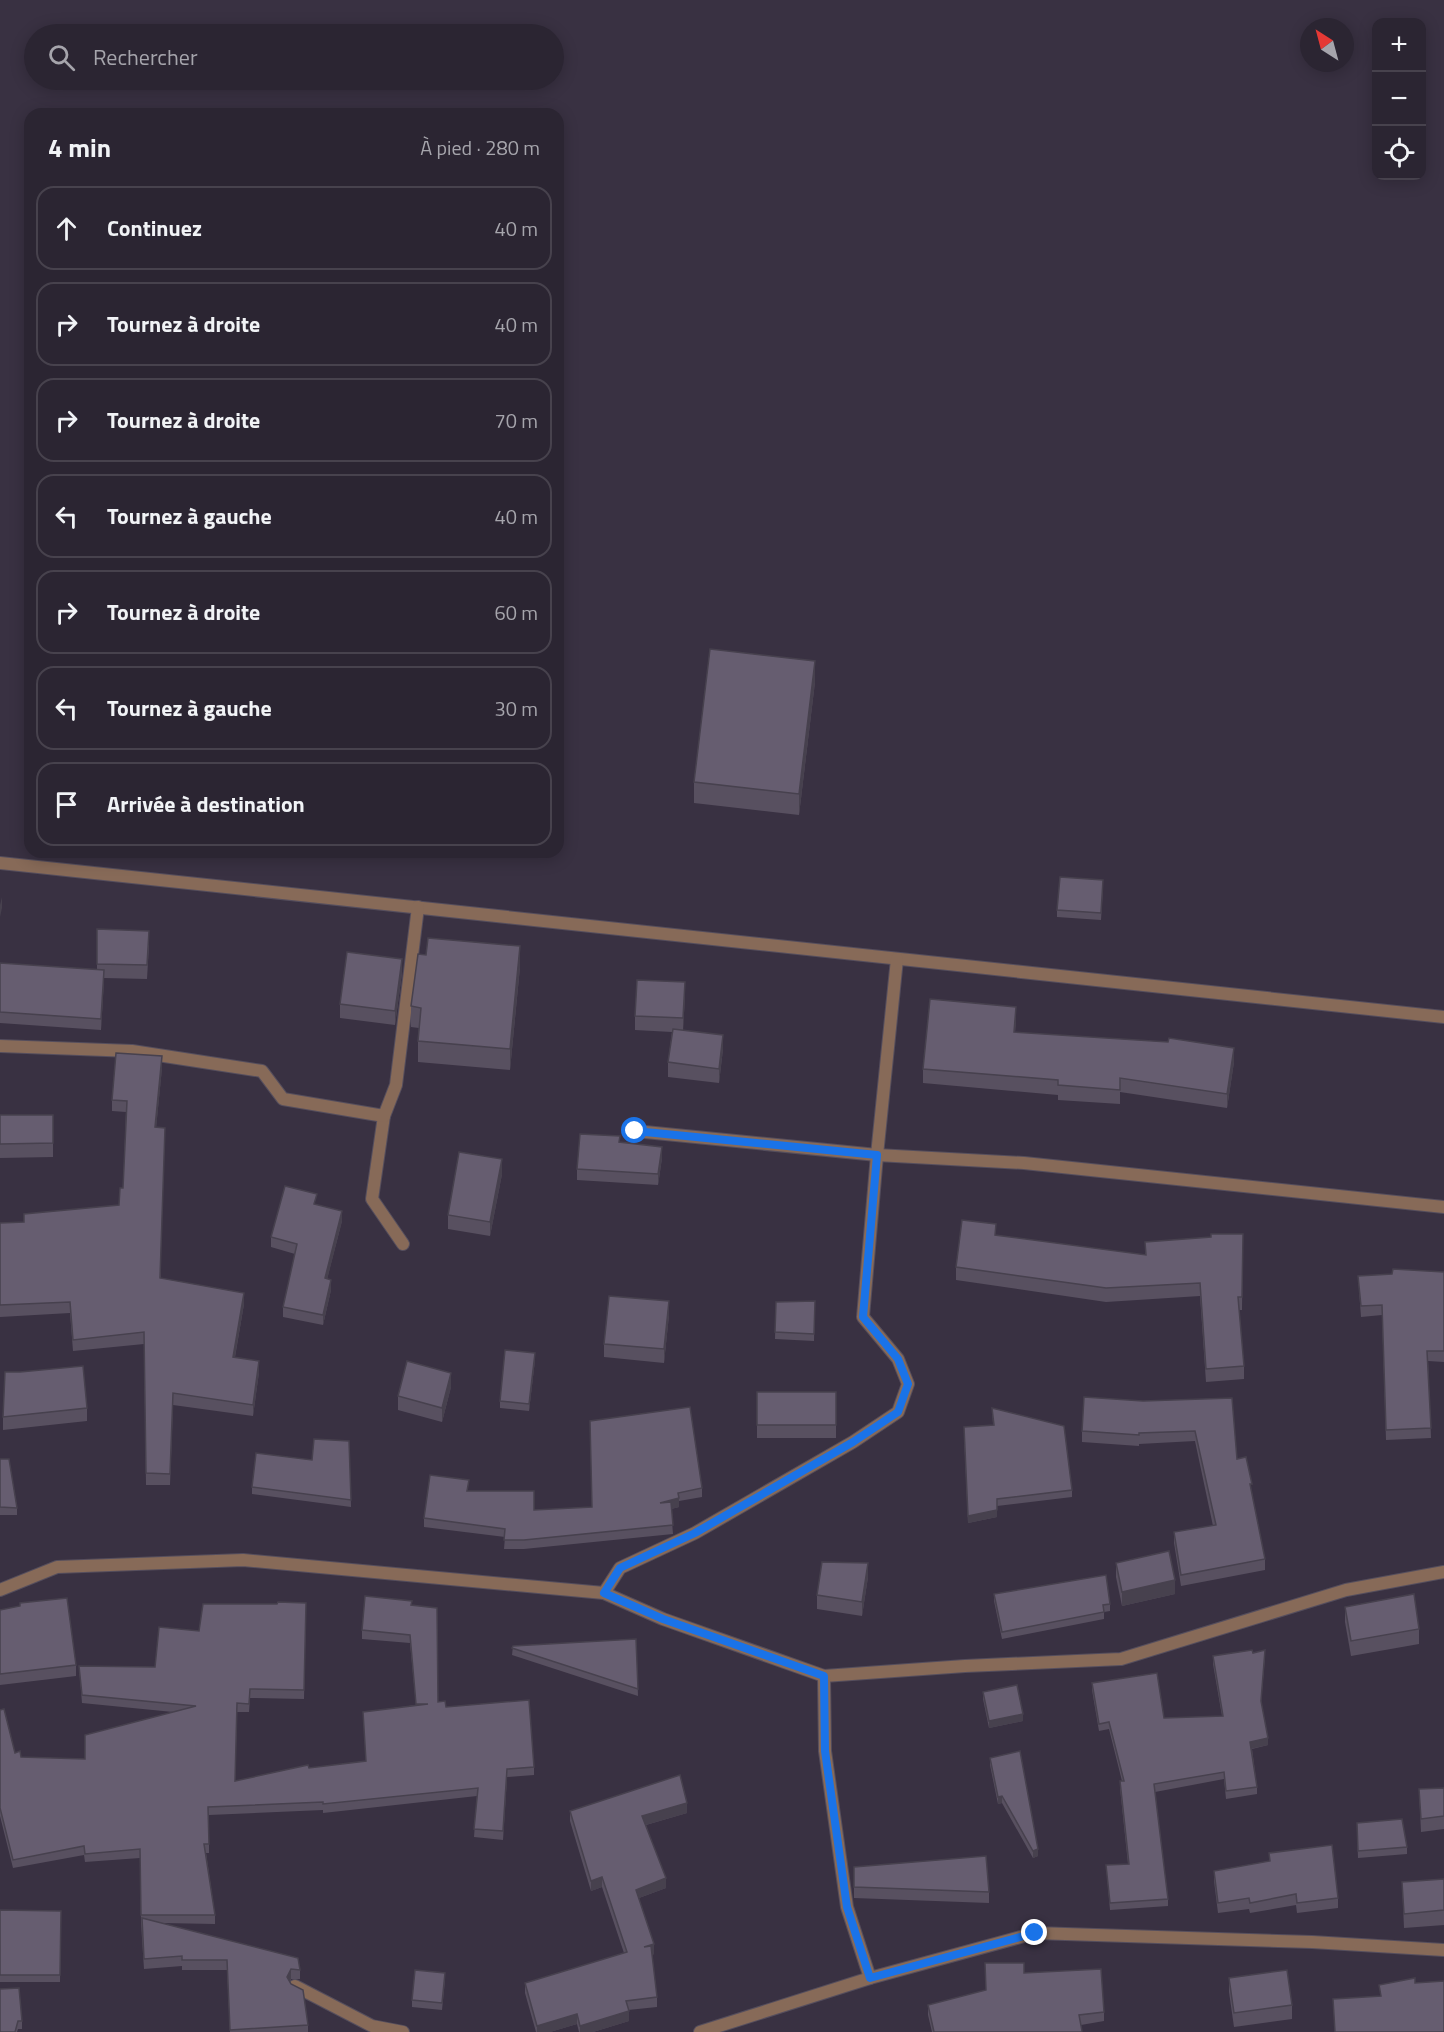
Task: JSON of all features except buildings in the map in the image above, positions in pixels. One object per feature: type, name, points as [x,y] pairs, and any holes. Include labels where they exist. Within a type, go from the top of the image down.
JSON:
[{"type":"street","points":[[0,862],[1444,1017]]},
{"type":"street","points":[[403,1244],[372,1198],[384,1116],[396,1085],[418,907]]},
{"type":"street","points":[[604,1593],[620,1568],[695,1533],[853,1442],[898,1412],[908,1384],[898,1359],[863,1317],[897,959]]},
{"type":"street","points":[[0,1046],[132,1051],[262,1071],[283,1099],[384,1116]]},
{"type":"street","points":[[635,1131],[877,1155],[1024,1163],[1444,1207]]},
{"type":"street","points":[[0,1590],[57,1567],[243,1560],[604,1593],[663,1619],[824,1676],[965,1666],[1121,1659],[1346,1590],[1444,1572]]},
{"type":"street","points":[[824,1676],[825,1751],[847,1907],[870,1978]]},
{"type":"street","points":[[700,2032],[870,1978],[1035,1933],[1312,1942],[1444,1950]]},
{"type":"street","points":[[295,1986],[372,2026],[403,2032]]},
{"type":"route","points":[[635,1131],[877,1155],[863,1317],[898,1359],[908,1384],[898,1412],[853,1442],[695,1533],[620,1568],[604,1593],[663,1619],[824,1676],[825,1751],[847,1907],[870,1978],[1035,1933]]}]
